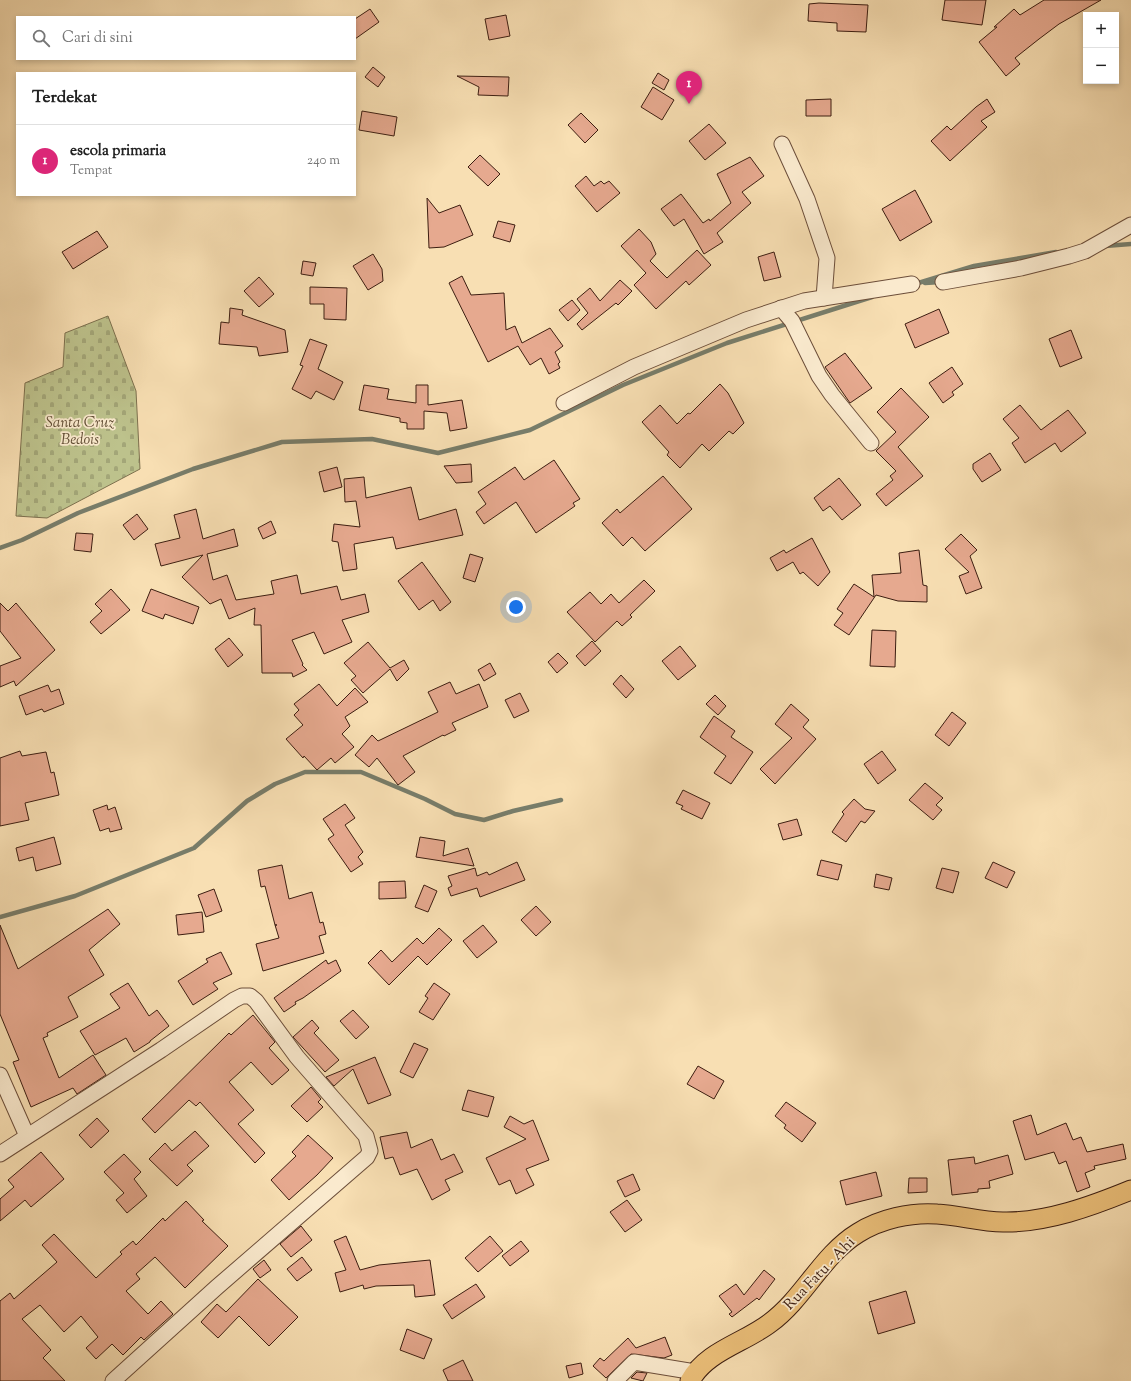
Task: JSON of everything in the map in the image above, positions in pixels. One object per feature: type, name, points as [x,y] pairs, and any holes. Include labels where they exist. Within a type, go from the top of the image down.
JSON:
[{"type":"main road","name":"Rua Fatu - Ahi","points":[[693,1377],[708,1360],[730,1345],[770,1323],[790,1306],[839,1249],[858,1233],[875,1224],[894,1218],[936,1214],[1003,1222],[1027,1220],[1064,1213],[1131,1190]]},
{"type":"street","points":[[782,144],[807,199],[827,258],[824,298]]},
{"type":"street","points":[[943,282],[1006,271],[1069,256],[1085,251],[1131,225]]},
{"type":"street","points":[[564,403],[634,367],[728,327],[781,308],[804,301],[912,284]]},
{"type":"street","points":[[781,308],[792,321],[819,376],[832,395],[871,443]]},
{"type":"street","points":[[0,1154],[161,1050],[218,1010],[238,998],[250,996],[263,1010],[298,1057],[366,1136],[370,1151],[367,1157],[217,1287],[113,1381]]},
{"type":"street","points":[[0,1075],[27,1136]]},
{"type":"street","points":[[615,1381],[634,1362],[693,1377]]},
{"type":"green space","name":"Santa Cruz Bedois","points":[[108,316],[136,391],[140,469],[47,518],[16,516],[25,383],[63,367],[65,333]]},
{"type":"building","points":[[945,0],[986,0],[982,25],[942,20]]},
{"type":"building","points":[[1044,0],[1101,0],[1059,24],[1015,58],[1020,64],[1006,76],[979,42],[997,27],[994,27],[1014,9],[1020,15]]},
{"type":"building","points":[[809,4],[868,5],[866,32],[837,31],[837,23],[808,21]]},
{"type":"building","points":[[370,9],[379,22],[356,38],[356,18]]},
{"type":"building","points":[[506,15],[510,36],[489,40],[485,19]]},
{"type":"building","points":[[373,67],[385,77],[378,87],[365,77]]},
{"type":"building","points":[[658,73],[669,80],[664,90],[652,83]]},
{"type":"building","points":[[457,76],[509,77],[508,96],[478,95],[479,87]]},
{"type":"building","points":[[653,87],[674,100],[662,120],[641,107]]},
{"type":"building","points":[[831,99],[831,116],[806,116],[806,100]]},
{"type":"building","points":[[987,99],[995,112],[981,121],[987,127],[950,161],[931,141],[947,126],[951,130]]},
{"type":"building","points":[[362,111],[397,117],[394,136],[359,130]]},
{"type":"building","points":[[581,113],[598,130],[585,143],[568,125]]},
{"type":"building","points":[[709,124],[726,143],[705,160],[689,141]]},
{"type":"building","points":[[480,155],[500,174],[488,186],[468,167]]},
{"type":"building","points":[[750,157],[764,176],[742,192],[751,203],[717,233],[723,242],[704,254],[684,219],[674,226],[661,209],[681,194],[703,223],[709,219],[710,221],[731,203],[717,174]]},
{"type":"building","points":[[586,176],[594,186],[601,181],[604,184],[609,181],[620,193],[597,212],[575,186]]},
{"type":"building","points":[[915,190],[932,222],[900,241],[882,209]]},
{"type":"building","points":[[427,198],[439,213],[460,205],[473,235],[444,247],[429,248]]},
{"type":"building","points":[[498,221],[515,225],[510,242],[493,237]]},
{"type":"building","points":[[639,229],[651,242],[656,254],[650,261],[667,278],[697,250],[711,265],[689,285],[686,281],[656,309],[634,285],[646,273],[621,246]]},
{"type":"building","points":[[97,231],[108,247],[73,269],[62,252]]},
{"type":"building","points":[[774,252],[781,277],[764,281],[758,257]]},
{"type":"building","points":[[373,254],[382,269],[383,281],[368,290],[353,266]]},
{"type":"building","points":[[303,261],[316,263],[313,276],[301,274]]},
{"type":"building","points":[[462,276],[471,295],[504,293],[506,330],[515,326],[522,343],[550,328],[563,346],[555,352],[560,362],[558,364],[560,368],[549,374],[541,358],[530,365],[518,346],[488,362],[449,283]]},
{"type":"building","points":[[259,277],[274,294],[259,307],[244,291]]},
{"type":"building","points":[[620,280],[632,291],[618,305],[616,303],[582,330],[577,324],[588,313],[577,299],[590,288],[600,301]]},
{"type":"building","points":[[310,287],[347,288],[346,320],[324,319],[324,304],[310,304]]},
{"type":"building","points":[[572,300],[580,310],[568,321],[559,310]]},
{"type":"building","points":[[230,308],[243,310],[242,315],[285,330],[288,352],[259,356],[257,347],[219,344],[221,322],[229,323]]},
{"type":"building","points":[[939,309],[949,333],[915,348],[905,324]]},
{"type":"building","points":[[1071,330],[1082,358],[1060,367],[1049,339]]},
{"type":"building","points":[[310,339],[327,345],[318,369],[343,382],[334,400],[316,391],[311,399],[292,389],[303,366],[300,365]]},
{"type":"building","points":[[845,353],[872,388],[850,403],[825,367]]},
{"type":"building","points":[[952,367],[963,384],[952,392],[954,395],[943,403],[929,383]]},
{"type":"building","points":[[720,384],[728,393],[744,423],[733,434],[729,431],[709,451],[702,444],[680,468],[667,455],[669,452],[642,422],[660,405],[677,424],[688,413],[690,414]]},
{"type":"building","points":[[364,385],[389,389],[387,399],[416,403],[416,385],[428,385],[428,405],[462,400],[467,428],[450,431],[447,413],[424,411],[424,429],[407,429],[407,423],[400,422],[400,418],[359,410]]},
{"type":"building","points":[[901,388],[929,417],[898,447],[923,476],[886,506],[876,494],[893,480],[890,476],[896,471],[876,451],[896,432],[877,412]]},
{"type":"building","points":[[1020,405],[1041,430],[1068,410],[1086,433],[1061,452],[1055,443],[1025,463],[1012,443],[1019,438],[1003,419]]},
{"type":"building","points":[[990,453],[1001,470],[982,482],[973,469],[973,464]]},
{"type":"building","points":[[554,460],[580,499],[573,503],[575,506],[536,533],[516,502],[484,524],[476,512],[486,504],[478,492],[515,467],[524,480]]},
{"type":"building","points":[[471,464],[472,482],[456,483],[444,466]]},
{"type":"building","points":[[337,467],[342,487],[324,492],[319,472]]},
{"type":"building","points":[[663,476],[692,509],[645,551],[632,537],[623,546],[602,523],[617,509],[620,513]]},
{"type":"building","points":[[364,477],[366,498],[411,487],[419,520],[456,509],[463,535],[396,549],[393,537],[354,544],[357,569],[343,571],[338,542],[332,541],[334,524],[360,527],[356,501],[345,502],[344,479]]},
{"type":"building","points":[[839,478],[861,505],[842,520],[830,506],[823,511],[814,498]]},
{"type":"building","points":[[196,509],[203,539],[234,529],[238,546],[207,554],[213,580],[227,575],[236,600],[274,594],[271,581],[297,575],[301,594],[337,586],[341,600],[365,594],[369,612],[342,620],[352,642],[324,654],[314,632],[292,640],[303,664],[302,665],[307,670],[293,677],[292,673],[262,673],[261,625],[254,625],[255,608],[229,619],[221,599],[210,604],[182,577],[203,555],[161,566],[155,544],[180,538],[174,515]]},
{"type":"building","points":[[137,514],[148,529],[134,540],[123,525]]},
{"type":"building","points":[[271,521],[276,533],[263,539],[258,528]]},
{"type":"building","points":[[76,533],[93,534],[91,552],[74,550]]},
{"type":"building","points":[[961,534],[977,550],[970,556],[982,588],[966,594],[959,576],[969,572],[945,549]]},
{"type":"building","points":[[812,538],[830,572],[818,586],[803,572],[800,574],[793,562],[777,571],[770,558],[784,550],[786,553]]},
{"type":"building","points":[[919,550],[923,585],[927,586],[927,602],[898,601],[876,595],[849,635],[834,625],[843,613],[837,609],[854,584],[874,597],[872,575],[901,573],[899,553]]},
{"type":"building","points":[[470,554],[483,558],[475,582],[463,578]]},
{"type":"building","points":[[422,562],[451,602],[440,611],[433,600],[419,610],[398,581]]},
{"type":"building","points":[[644,580],[655,591],[630,615],[632,617],[622,626],[617,621],[595,642],[567,612],[590,592],[601,604],[611,594],[619,603]]},
{"type":"building","points":[[111,589],[130,610],[101,634],[90,622],[102,611],[95,604]]},
{"type":"building","points":[[151,589],[199,607],[193,624],[165,614],[163,619],[142,611]]},
{"type":"building","points":[[0,603],[8,611],[16,603],[55,650],[16,686],[14,681],[0,687],[0,666],[21,658],[0,631]]},
{"type":"building","points":[[872,630],[896,631],[895,667],[870,666]]},
{"type":"building","points":[[229,638],[243,655],[228,667],[215,649]]},
{"type":"building","points":[[592,641],[601,651],[585,666],[576,656]]},
{"type":"building","points":[[368,642],[390,668],[404,660],[409,669],[397,681],[390,669],[363,693],[351,680],[356,676],[344,663]]},
{"type":"building","points":[[680,646],[696,666],[678,680],[662,661]]},
{"type":"building","points":[[558,653],[568,663],[557,673],[548,662]]},
{"type":"building","points":[[490,663],[496,674],[484,681],[478,670]]},
{"type":"building","points":[[621,675],[634,689],[626,698],[613,684]]},
{"type":"building","points":[[450,682],[456,694],[479,684],[488,707],[452,723],[456,730],[444,736],[443,735],[403,756],[415,772],[398,785],[377,758],[369,767],[355,755],[372,735],[378,741],[438,712],[428,692]]},
{"type":"building","points":[[319,684],[337,706],[355,688],[368,702],[345,717],[350,726],[342,734],[354,747],[335,763],[331,758],[317,770],[304,756],[303,758],[286,739],[303,725],[294,715],[299,710],[294,704]]},
{"type":"building","points":[[48,685],[51,692],[59,689],[64,704],[44,712],[42,709],[26,715],[19,696]]},
{"type":"building","points":[[520,693],[529,711],[514,718],[505,700]]},
{"type":"building","points":[[715,695],[726,706],[718,715],[706,704]]},
{"type":"building","points":[[791,704],[809,720],[803,727],[816,739],[775,784],[760,769],[792,738],[775,724]]},
{"type":"building","points":[[952,712],[966,723],[949,746],[935,735]]},
{"type":"building","points":[[714,716],[735,731],[731,737],[753,752],[731,784],[714,773],[726,756],[700,737]]},
{"type":"building","points":[[20,751],[22,756],[46,752],[51,773],[54,772],[59,795],[25,803],[29,820],[0,826],[0,758]]},
{"type":"building","points":[[882,751],[896,770],[878,784],[864,764]]},
{"type":"building","points":[[925,783],[943,798],[936,805],[942,810],[933,820],[909,800]]},
{"type":"building","points":[[683,790],[710,803],[702,819],[681,809],[683,806],[676,803]]},
{"type":"building","points":[[854,799],[865,809],[875,811],[865,823],[861,821],[846,842],[832,832],[844,814],[842,812]]},
{"type":"building","points":[[345,804],[355,818],[345,825],[363,852],[358,857],[363,864],[351,872],[328,839],[334,835],[323,819]]},
{"type":"building","points":[[107,805],[108,810],[115,807],[122,829],[110,832],[109,828],[100,831],[93,810]]},
{"type":"building","points":[[797,819],[802,835],[783,840],[778,824]]},
{"type":"building","points":[[54,837],[61,864],[36,871],[33,857],[19,861],[16,848]]},
{"type":"building","points":[[420,837],[445,841],[443,856],[468,848],[474,866],[416,857]]},
{"type":"building","points":[[821,860],[842,865],[838,880],[817,875]]},
{"type":"building","points":[[517,862],[525,880],[480,897],[477,888],[451,896],[448,888],[452,886],[448,876],[475,868],[477,876],[487,872],[489,875]]},
{"type":"building","points":[[993,862],[1015,872],[1007,888],[985,878]]},
{"type":"building","points":[[282,865],[289,899],[312,892],[320,923],[323,922],[326,934],[319,936],[324,953],[263,971],[256,944],[279,938],[265,886],[261,887],[258,870]]},
{"type":"building","points":[[942,868],[959,872],[953,893],[936,888]]},
{"type":"building","points":[[876,874],[892,878],[889,890],[874,887]]},
{"type":"building","points":[[405,881],[406,898],[379,899],[379,882]]},
{"type":"building","points":[[424,885],[437,891],[428,912],[415,907]]},
{"type":"building","points":[[214,889],[222,911],[206,917],[198,895]]},
{"type":"building","points":[[536,906],[551,922],[536,936],[521,920]]},
{"type":"building","points":[[108,909],[120,924],[89,950],[104,975],[68,997],[78,1017],[47,1033],[48,1036],[43,1038],[59,1078],[93,1055],[106,1075],[77,1094],[73,1088],[31,1107],[13,1062],[19,1060],[0,1014],[0,925],[18,969]]},
{"type":"building","points":[[202,912],[204,932],[178,935],[176,915]]},
{"type":"building","points":[[483,925],[497,942],[477,958],[463,941]]},
{"type":"building","points":[[439,928],[452,940],[427,965],[418,956],[389,985],[368,963],[381,950],[392,962],[417,938],[423,944]]},
{"type":"building","points":[[221,952],[232,974],[213,983],[218,989],[193,1005],[178,981],[208,962],[206,959]]},
{"type":"building","points":[[326,960],[328,964],[336,960],[341,971],[295,1002],[296,1004],[284,1012],[274,998]]},
{"type":"building","points":[[128,983],[149,1016],[157,1010],[169,1026],[150,1042],[134,1052],[126,1038],[95,1055],[80,1031],[120,1008],[110,994]]},
{"type":"building","points":[[434,983],[450,994],[433,1020],[419,1012],[428,998],[425,996]]},
{"type":"building","points":[[353,1010],[369,1027],[356,1039],[340,1021]]},
{"type":"building","points":[[253,1015],[275,1042],[269,1048],[289,1070],[272,1085],[251,1062],[229,1082],[254,1110],[238,1124],[265,1153],[255,1163],[200,1102],[196,1106],[189,1100],[155,1133],[142,1119],[229,1033],[231,1035]]},
{"type":"building","points":[[312,1020],[319,1028],[314,1033],[339,1060],[325,1072],[293,1037]]},
{"type":"building","points":[[414,1043],[428,1049],[413,1078],[400,1072]]},
{"type":"building","points":[[375,1057],[391,1095],[368,1104],[353,1069],[334,1086],[326,1077]]},
{"type":"building","points":[[698,1066],[724,1081],[714,1099],[687,1084]]},
{"type":"building","points":[[311,1087],[321,1099],[318,1102],[323,1107],[307,1122],[291,1106]]},
{"type":"building","points":[[468,1090],[494,1097],[488,1117],[462,1110]]},
{"type":"building","points":[[786,1102],[816,1123],[802,1142],[784,1128],[786,1125],[775,1116]]},
{"type":"building","points":[[1031,1115],[1037,1135],[1066,1123],[1073,1140],[1081,1137],[1087,1152],[1123,1144],[1126,1159],[1094,1166],[1095,1169],[1085,1173],[1090,1187],[1077,1192],[1066,1161],[1059,1164],[1054,1152],[1025,1160],[1013,1121]]},
{"type":"building","points":[[510,1116],[524,1124],[533,1120],[549,1160],[526,1169],[534,1185],[516,1194],[510,1180],[499,1185],[486,1158],[526,1139],[504,1127]]},
{"type":"building","points":[[97,1118],[109,1131],[91,1148],[79,1135]]},
{"type":"building","points":[[195,1131],[209,1146],[187,1165],[193,1171],[177,1186],[149,1159],[165,1143],[172,1151]]},
{"type":"building","points":[[407,1132],[411,1148],[432,1139],[441,1160],[454,1154],[463,1172],[445,1180],[450,1190],[432,1200],[417,1169],[400,1175],[393,1157],[385,1159],[380,1137]]},
{"type":"building","points":[[308,1135],[333,1158],[317,1175],[289,1200],[271,1180],[296,1156],[292,1152]]},
{"type":"building","points":[[41,1152],[64,1179],[31,1207],[25,1200],[0,1221],[0,1199],[14,1187],[8,1180]]},
{"type":"building","points":[[124,1154],[141,1172],[134,1179],[147,1196],[127,1213],[116,1200],[124,1193],[104,1172]]},
{"type":"building","points":[[1008,1155],[1013,1174],[989,1181],[990,1188],[978,1189],[978,1192],[952,1195],[948,1160],[974,1157],[975,1164]]},
{"type":"building","points":[[876,1172],[882,1196],[846,1205],[840,1181]]},
{"type":"building","points":[[633,1174],[640,1190],[625,1197],[617,1181]]},
{"type":"building","points":[[909,1178],[927,1178],[927,1192],[908,1193]]},
{"type":"building","points":[[627,1200],[642,1220],[625,1232],[610,1212]]},
{"type":"building","points":[[186,1201],[204,1220],[202,1221],[228,1246],[185,1288],[155,1257],[136,1274],[140,1279],[126,1291],[148,1314],[161,1301],[173,1314],[144,1340],[141,1337],[123,1355],[112,1344],[96,1359],[86,1348],[98,1337],[81,1316],[64,1332],[40,1305],[22,1319],[51,1350],[43,1358],[65,1381],[0,1381],[0,1301],[10,1293],[14,1299],[57,1262],[42,1245],[54,1234],[96,1278],[122,1254],[120,1252],[133,1241],[136,1245],[163,1218],[165,1221]]},
{"type":"building","points":[[301,1226],[312,1240],[291,1257],[280,1244]]},
{"type":"building","points":[[346,1236],[360,1270],[379,1265],[430,1260],[435,1295],[415,1297],[414,1285],[376,1286],[364,1289],[363,1285],[340,1292],[335,1273],[346,1270],[334,1241]]},
{"type":"building","points":[[490,1236],[503,1251],[478,1272],[465,1258]]},
{"type":"building","points":[[521,1241],[529,1251],[510,1266],[502,1256]]},
{"type":"building","points":[[302,1257],[312,1270],[297,1281],[287,1269]]},
{"type":"building","points":[[264,1260],[271,1270],[260,1278],[253,1269]]},
{"type":"building","points":[[764,1270],[775,1279],[759,1300],[757,1298],[732,1317],[729,1314],[732,1312],[719,1296],[736,1284],[744,1295]]},
{"type":"building","points":[[258,1279],[298,1317],[269,1346],[239,1316],[218,1338],[201,1322],[217,1304],[226,1312]]},
{"type":"building","points":[[476,1284],[485,1297],[452,1319],[443,1305]]},
{"type":"building","points":[[906,1291],[915,1323],[878,1334],[869,1302]]},
{"type":"building","points":[[407,1329],[432,1339],[424,1359],[400,1350]]},
{"type":"building","points":[[665,1337],[672,1355],[664,1358],[631,1354],[606,1378],[593,1366],[600,1358],[604,1361],[628,1338],[636,1348]]},
{"type":"building","points":[[463,1360],[473,1381],[448,1381],[443,1370]]},
{"type":"building","points":[[581,1363],[583,1374],[569,1378],[566,1366]]},
{"type":"building","points":[[637,1372],[647,1373],[643,1381],[631,1378]]},
{"type":"waterway","points":[[1105,246],[1131,244]]},
{"type":"waterway","points":[[915,284],[974,266],[1056,252]]},
{"type":"waterway","points":[[925,283],[941,282]]},
{"type":"waterway","points":[[0,548],[22,540],[78,513],[193,469],[282,442],[372,439],[438,453],[530,430],[623,385],[727,343],[872,297]]},
{"type":"waterway","points":[[0,917],[75,896],[194,848],[247,801],[275,784],[305,772],[361,772],[425,799],[455,814],[484,820],[513,811],[561,800]]},
{"type":"place","name":"escola primaria","points":[[689,104]]}]
